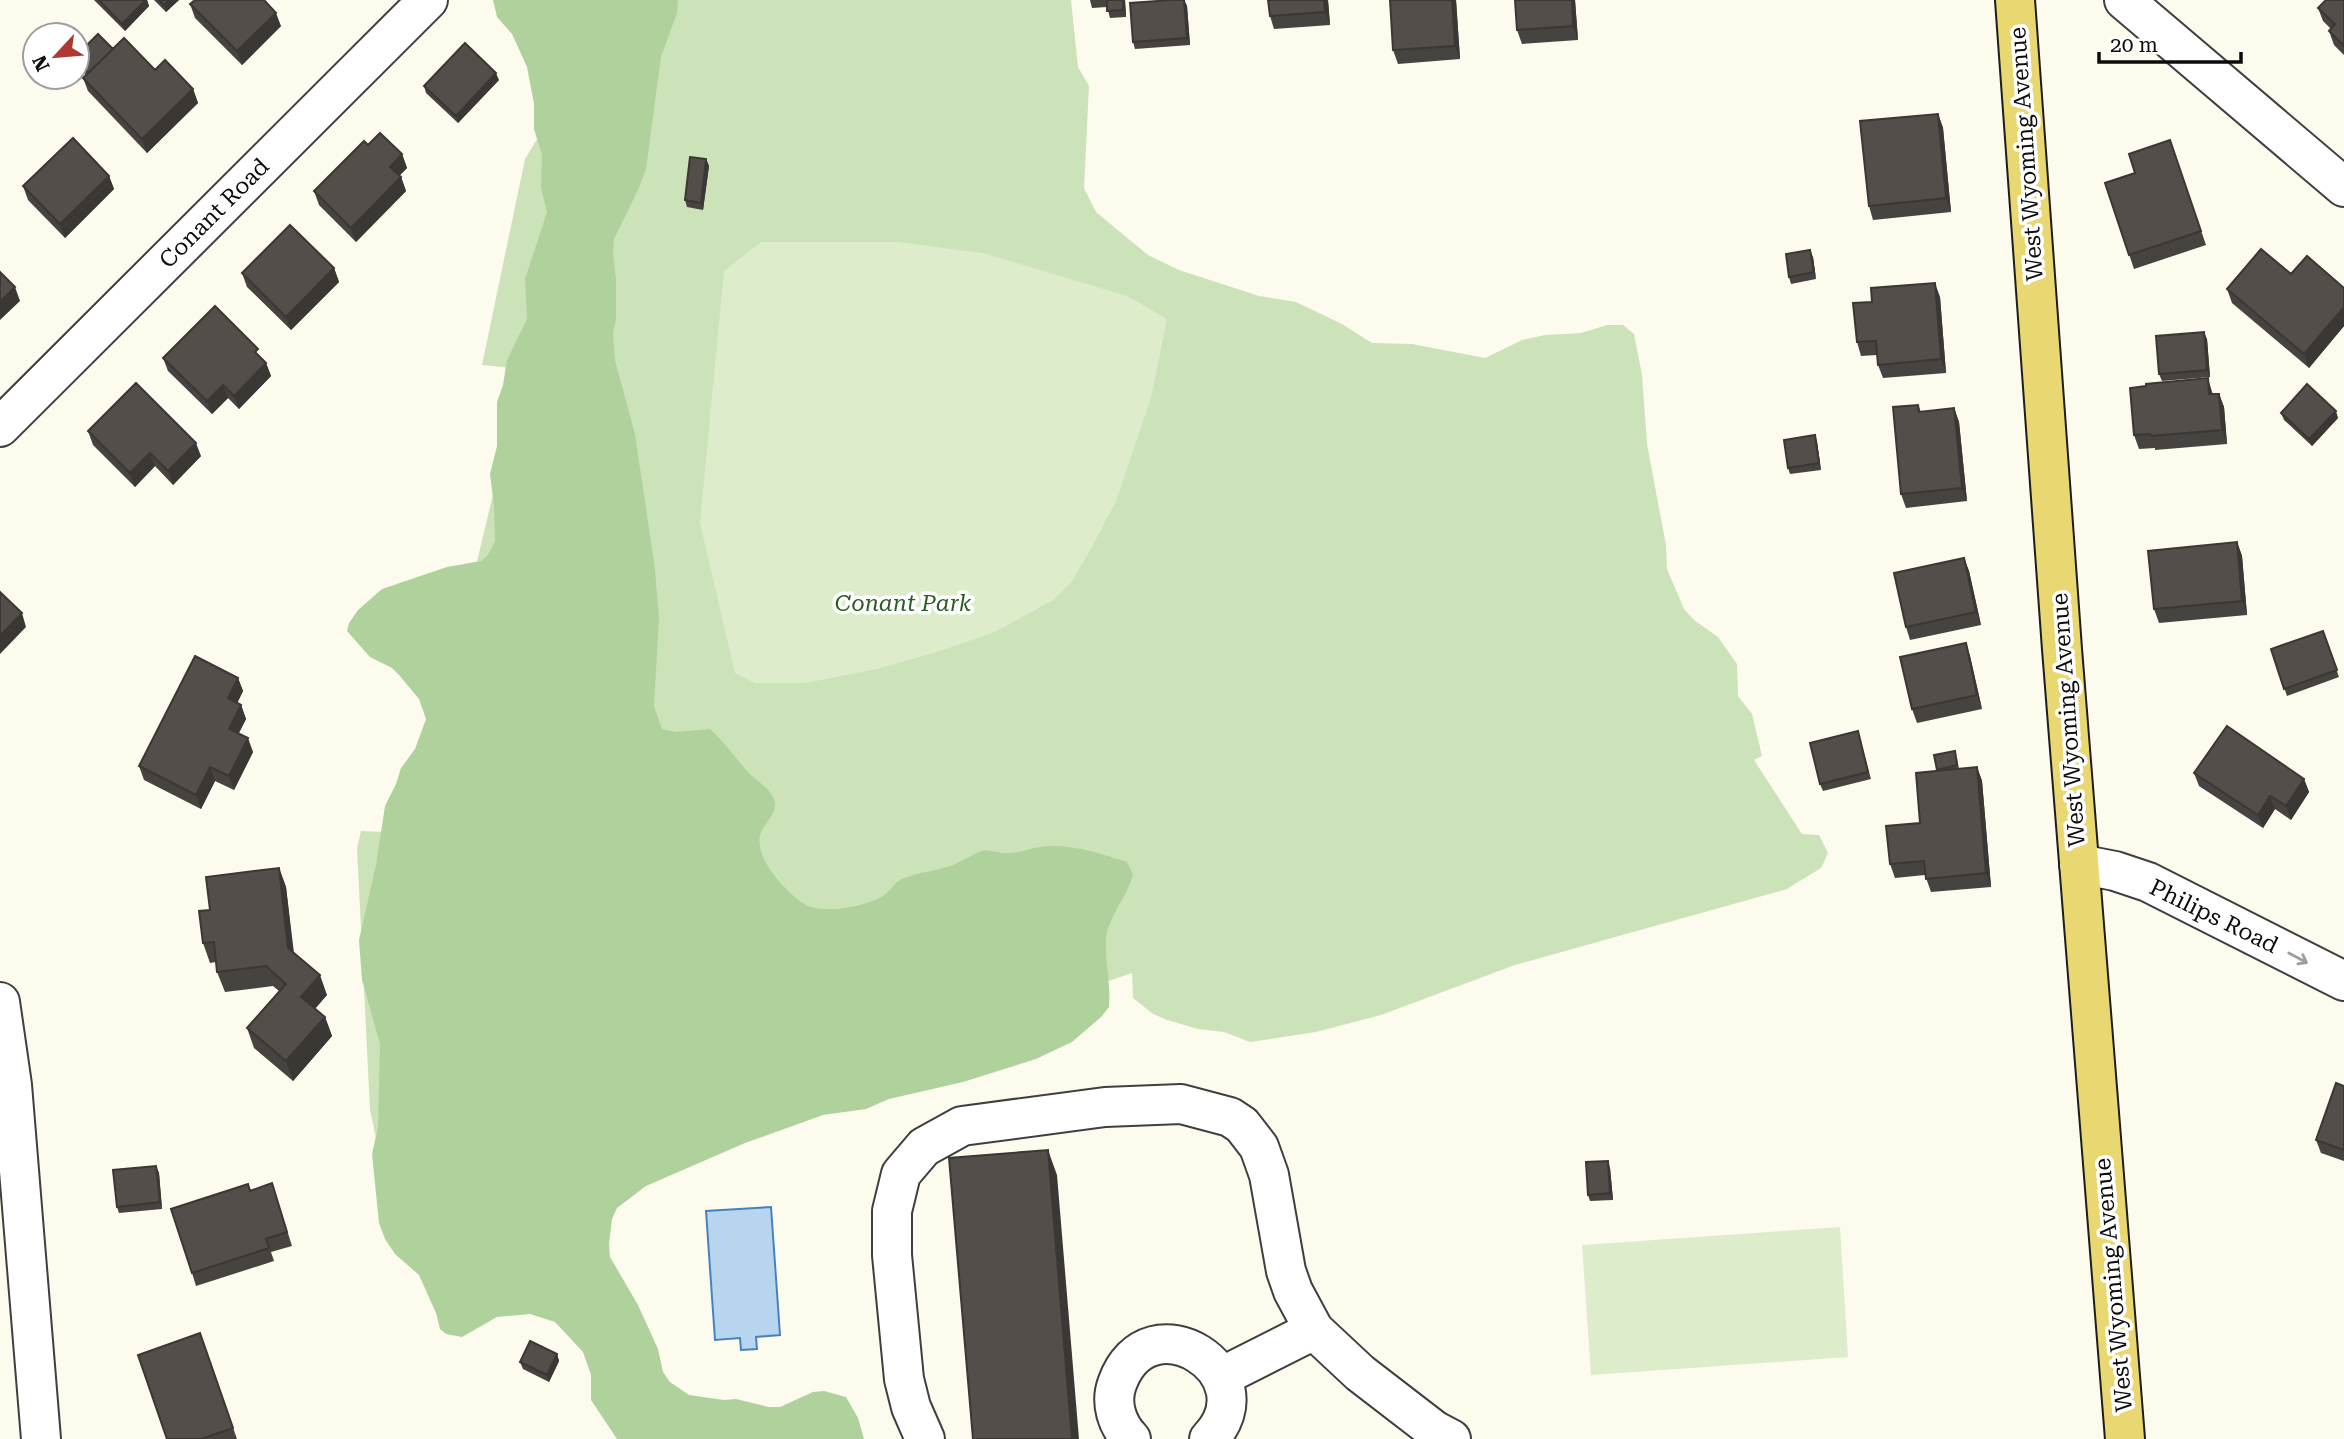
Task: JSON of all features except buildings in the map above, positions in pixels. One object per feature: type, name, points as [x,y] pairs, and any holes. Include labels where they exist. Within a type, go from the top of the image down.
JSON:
[{"type":"main road","name":"West Wyoming Avenue","points":[[2015,0],[2125,1439]]},
{"type":"street","name":"Conant Road","points":[[0,427],[428,0]]},
{"type":"street","points":[[2123,0],[2344,187]]},
{"type":"street","name":"Philips Road","points":[[2079,864],[2115,871],[2148,882],[2344,981]]},
{"type":"street","points":[[0,1002],[12,1085],[10,1189],[34,1352],[41,1439]]},
{"type":"street","points":[[925,1439],[911,1407],[904,1379],[892,1255],[891,1212],[901,1174],[924,1147],[962,1126],[1105,1107],[1181,1104],[1230,1117],[1251,1135],[1265,1160],[1286,1271],[1297,1300],[1314,1330],[1360,1373],[1434,1430],[1451,1439]]},
{"type":"street","points":[[1221,1377],[1314,1330]]},
{"type":"street","points":[[1131,1439],[1115,1411],[1115,1388],[1125,1367],[1142,1352],[1164,1344],[1186,1347],[1207,1359],[1221,1377],[1224,1414],[1209,1439]]},
{"type":"green space","points":[[493,0],[678,0],[677,13],[661,57],[646,169],[614,239],[613,252],[616,280],[616,319],[613,334],[615,360],[635,434],[655,569],[659,619],[654,706],[662,729],[676,732],[710,729],[770,792],[775,808],[761,832],[761,851],[778,880],[809,906],[830,909],[865,904],[883,896],[902,879],[953,865],[985,851],[1005,853],[1050,846],[1073,848],[1127,862],[1133,874],[1114,914],[1106,940],[1109,1007],[1072,1042],[1036,1059],[963,1082],[889,1099],[866,1109],[823,1115],[745,1143],[646,1186],[617,1208],[612,1219],[610,1257],[638,1305],[658,1349],[663,1372],[670,1382],[689,1395],[736,1399],[769,1407],[780,1407],[813,1392],[824,1391],[846,1397],[858,1418],[864,1439],[617,1439],[591,1400],[591,1375],[583,1352],[555,1322],[530,1314],[497,1317],[462,1337],[446,1334],[440,1329],[419,1275],[395,1254],[379,1223],[372,1154],[378,1127],[380,1044],[362,980],[359,940],[376,865],[385,806],[401,768],[415,749],[426,719],[419,699],[399,675],[392,668],[370,657],[347,631],[358,610],[382,589],[447,567],[481,561],[488,555],[495,541],[490,474],[497,446],[497,402],[507,360],[527,319],[525,279],[547,212],[541,188],[542,155],[534,129],[534,104],[527,67],[512,34],[497,17]]},
{"type":"green space","name":"Conant Park","points":[[621,0],[1071,0],[1078,67],[1089,86],[1084,188],[1096,212],[1148,255],[1179,270],[1259,296],[1296,302],[1342,324],[1372,343],[1412,344],[1485,358],[1522,340],[1545,335],[1581,333],[1607,325],[1623,325],[1634,334],[1642,375],[1647,444],[1666,545],[1667,569],[1684,609],[1694,620],[1718,637],[1737,664],[1738,696],[1752,714],[1762,756],[1754,760],[1802,834],[1819,835],[1828,853],[1821,868],[1787,889],[1515,965],[1381,1015],[1316,1032],[1250,1042],[1224,1032],[1198,1029],[1167,1020],[1153,1014],[1133,998],[1132,973],[395,1227],[370,1110],[357,848],[361,831],[412,833],[523,369],[482,365],[525,159]]},
{"type":"green space","points":[[761,242],[897,242],[983,253],[1127,296],[1167,319],[1151,398],[1116,501],[1072,581],[1053,600],[995,632],[877,669],[805,683],[755,683],[735,673],[700,523],[724,271]]},
{"type":"green space","points":[[1840,1227],[1848,1357],[1591,1375],[1582,1245]]},
{"type":"water","points":[[771,1207],[780,1335],[756,1337],[757,1349],[741,1350],[740,1338],[715,1340],[706,1211]]}]
